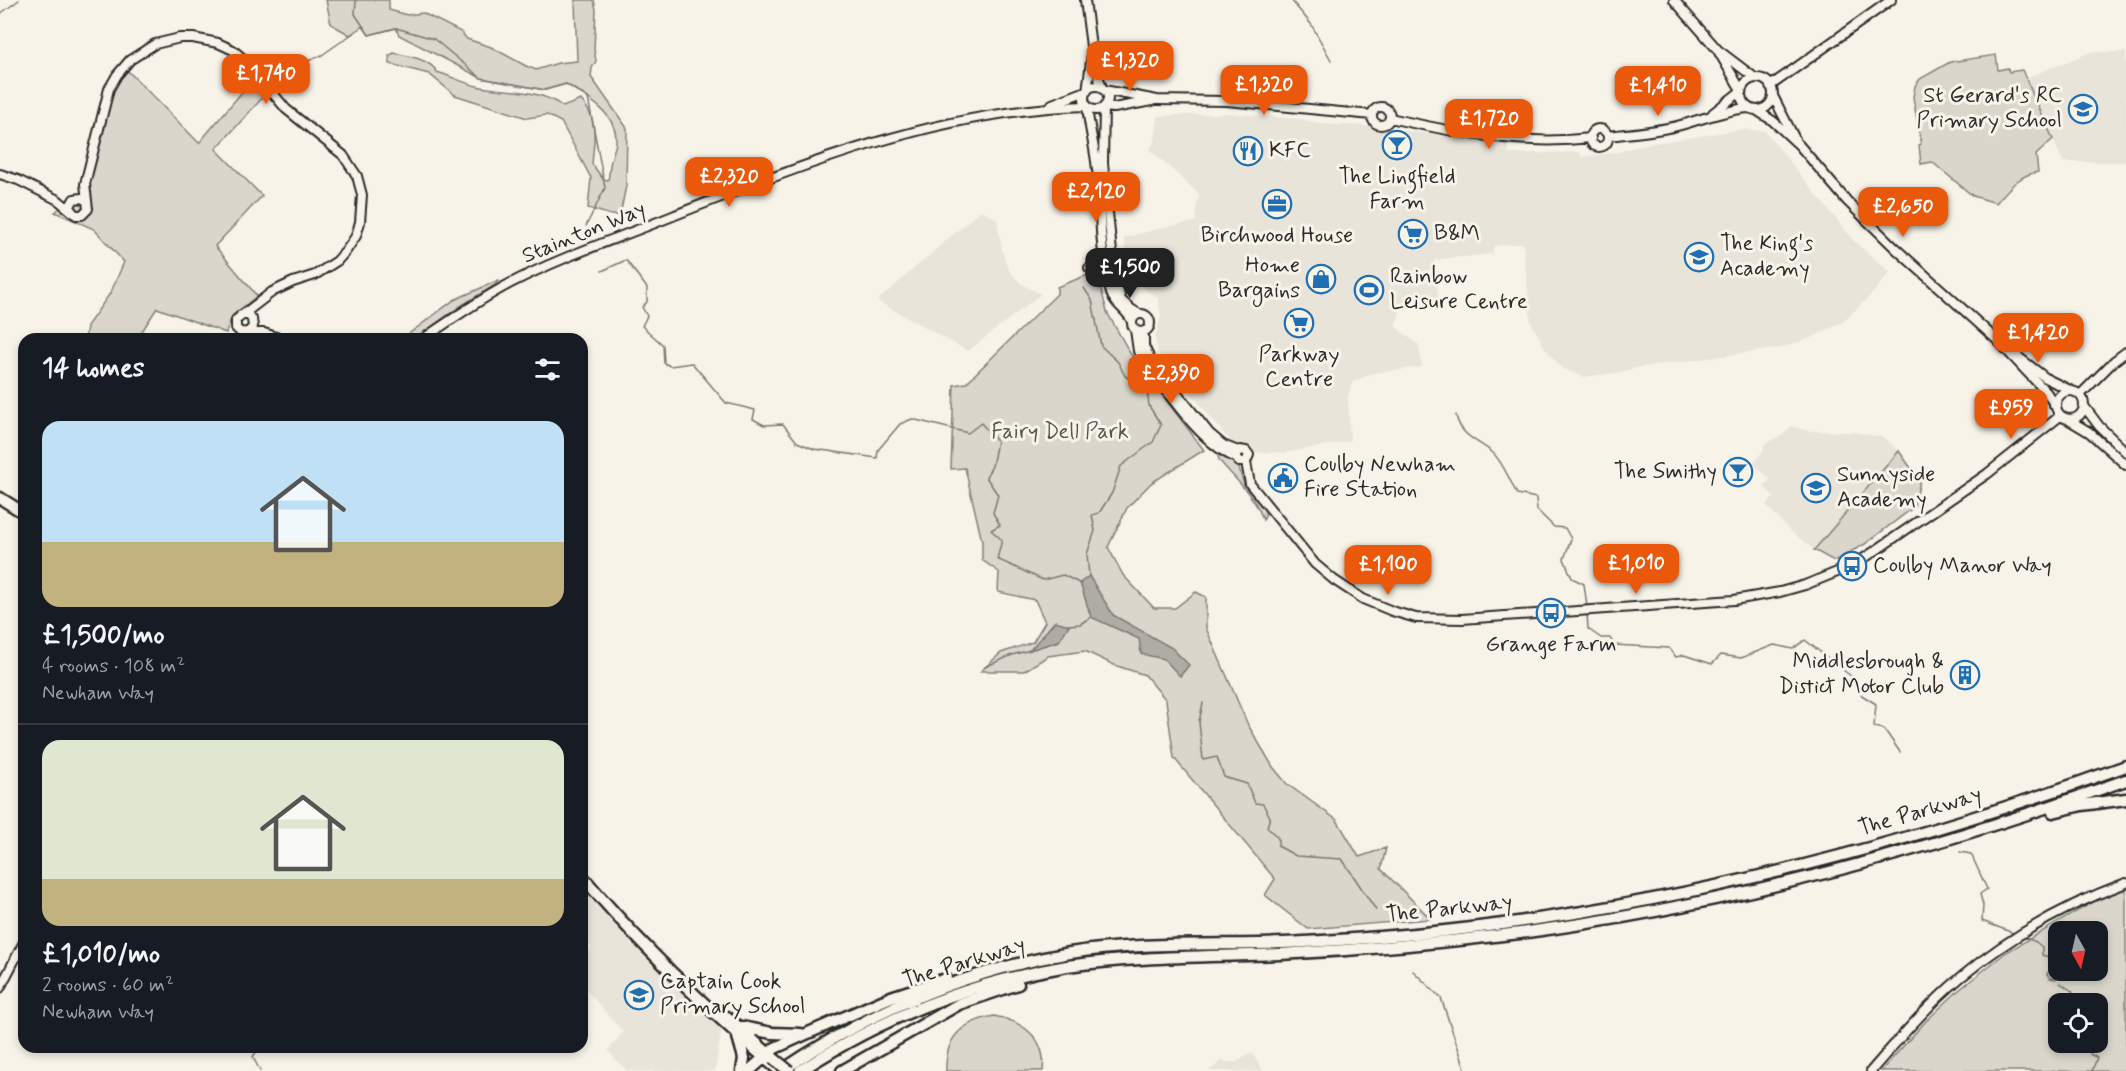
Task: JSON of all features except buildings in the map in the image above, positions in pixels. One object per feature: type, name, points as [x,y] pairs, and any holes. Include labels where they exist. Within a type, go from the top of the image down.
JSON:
[{"type":"highway","points":[[0,498],[18,509]]},
{"type":"highway","points":[[2057,790],[2126,760]]},
{"type":"highway","name":"The Parkway","points":[[781,1071],[843,1032],[894,1006],[962,980],[1063,954],[1135,947],[1281,943],[1399,935],[1505,923],[1622,905],[1810,864],[1935,829],[2126,766]]},
{"type":"highway","name":"The Parkway","points":[[800,1071],[888,1021],[971,989],[1065,967],[1130,961],[1390,947],[1519,933],[1627,917],[1823,875],[1966,834],[2126,780]]},
{"type":"highway","points":[[1966,834],[1997,829],[2082,805],[2126,799]]},
{"type":"highway","points":[[588,883],[637,938],[684,984],[769,1057],[789,1071]]},
{"type":"highway","points":[[749,1071],[806,1034],[891,997],[922,986],[1031,957],[1063,954]]},
{"type":"highway","points":[[842,1071],[934,1016],[982,995],[1059,973],[1130,961]]},
{"type":"highway","points":[[737,1030],[806,1034]]},
{"type":"highway","points":[[737,1030],[744,1058],[742,1071]]},
{"type":"highway","points":[[769,1057],[781,1071]]},
{"type":"street","points":[[1085,0],[1092,54],[1103,89],[1108,96],[1104,107],[1103,163],[1114,272],[1121,300],[1131,309],[1149,319],[1149,325],[1137,328]]},
{"type":"street","points":[[1674,0],[1717,49],[1755,78],[1764,80],[1770,86],[1772,95],[1799,145]]},
{"type":"street","points":[[1770,86],[1891,0]]},
{"type":"street","points":[[0,174],[18,180],[58,200],[79,216],[85,213],[88,208],[85,184],[109,89],[130,60],[155,44],[180,38],[206,39],[233,50],[247,62],[286,109],[343,154],[357,176],[362,195],[360,222],[356,236],[337,261],[315,275],[277,288],[240,316],[235,323],[236,328],[243,333],[249,331],[264,333]]},
{"type":"street","points":[[1717,49],[1741,91],[1743,103],[1773,121],[1799,145],[1847,201],[1898,251],[1997,340],[2048,379],[2080,395],[2084,406],[2099,426],[2126,452]]},
{"type":"street","points":[[1092,54],[1084,99],[1096,160],[1104,258],[1115,303],[1130,316],[1137,328]]},
{"type":"street","points":[[1712,114],[1741,91],[1749,80],[1755,78]]},
{"type":"street","points":[[1087,91],[1092,87],[1157,100],[1238,102],[1372,115]]},
{"type":"street","name":"Stainton Way","points":[[1045,107],[1087,91]]},
{"type":"street","points":[[1608,136],[1670,128],[1712,114],[1767,106],[1772,95]]},
{"type":"street","points":[[1087,106],[1093,110],[1157,100]]},
{"type":"street","name":"Stainton Way","points":[[431,333],[465,309],[513,282],[586,251],[834,155],[903,135],[980,118],[1045,107],[1087,106]]},
{"type":"street","points":[[1381,107],[1387,109],[1390,118],[1386,124],[1379,125],[1374,122],[1372,115],[1381,107]]},
{"type":"street","points":[[1390,118],[1494,138],[1563,141],[1590,138]]},
{"type":"street","points":[[1590,138],[1598,129],[1603,130],[1608,136]]},
{"type":"street","points":[[1590,138],[1594,145],[1601,146],[1606,143],[1608,136]]},
{"type":"street","points":[[72,212],[70,203],[85,184]]},
{"type":"street","points":[[58,200],[82,198],[87,201]]},
{"type":"street","points":[[1104,258],[1089,268],[1108,280]]},
{"type":"street","points":[[249,331],[253,327],[256,306]]},
{"type":"street","points":[[1139,314],[1135,316],[1138,351],[1144,361],[1205,438],[1223,453],[1237,455],[1239,462],[1246,462],[1250,484],[1315,564],[1363,599],[1408,616],[1441,620],[1734,600],[1780,592],[1828,577],[1852,566],[1968,488],[2060,416]]},
{"type":"street","points":[[240,316],[245,315],[253,320],[264,333]]},
{"type":"street","points":[[1997,340],[2047,393],[2060,416],[2089,432],[2126,465]]},
{"type":"street","points":[[2080,395],[2126,352]]},
{"type":"street","points":[[2055,406],[2062,393],[2070,391]]},
{"type":"street","points":[[2069,420],[2081,415],[2084,406]]},
{"type":"street","points":[[1871,1071],[1915,1021],[1951,987],[2010,940],[2067,908],[2126,883]]},
{"type":"street","points":[[0,988],[18,954]]},
{"type":"shaded area","name":"St Gerard's RC Primary School","points":[[2091,52],[2126,52],[2126,162],[2063,162],[2026,78]]},
{"type":"shaded area","points":[[1230,113],[1301,119],[1321,124],[1368,126],[1508,144],[1509,154],[1580,152],[1581,157],[1744,129],[1765,131],[1854,241],[1890,272],[1871,295],[1844,321],[1811,338],[1781,348],[1584,377],[1563,369],[1546,350],[1531,322],[1523,243],[1494,246],[1492,254],[1434,260],[1438,298],[1403,303],[1395,326],[1419,345],[1422,367],[1373,373],[1353,382],[1348,396],[1350,441],[1285,453],[1255,452],[1231,442],[1158,353],[1155,338],[1161,316],[1158,298],[1129,278],[1124,238],[1164,227],[1194,222],[1196,219],[1197,202],[1200,195],[1149,149],[1155,141],[1158,116]]},
{"type":"shaded area","points":[[981,210],[997,219],[1002,250],[1011,273],[1020,283],[1041,294],[968,351],[877,301]]},
{"type":"shaded area","name":"Sunnyside Academy","points":[[1791,426],[1808,431],[1852,432],[1879,436],[1899,451],[1814,550],[1789,530],[1766,505],[1774,497],[1764,486],[1770,479],[1753,463],[1763,451],[1764,444],[1784,434]]},
{"type":"shaded area","points":[[1089,576],[1113,615],[1172,648],[1189,665],[1180,676],[1164,659],[1141,654],[1139,639],[1091,617],[1080,583]]},
{"type":"shaded area","points":[[1055,621],[1069,625],[1059,641],[1030,650]]},
{"type":"shaded area","name":"Captain Cook Primary School","points":[[588,882],[622,921],[615,928],[618,926],[676,987],[722,1028],[715,1071],[627,1071],[608,1051],[623,1032],[588,992],[588,951],[592,948],[588,943]]},
{"type":"shaded area","points":[[1252,1053],[1263,1071],[1209,1071],[1223,1060],[1236,1062]]},
{"type":"green space","points":[[326,0],[389,0],[389,10],[407,15],[423,13],[461,32],[467,39],[491,47],[536,70],[558,63],[577,61],[575,0],[594,0],[596,61],[591,77],[627,128],[626,186],[620,215],[611,215],[588,208],[591,178],[561,122],[547,115],[527,118],[455,95],[429,74],[390,64],[389,56],[394,53],[412,57],[429,64],[437,72],[467,83],[534,94],[563,107],[581,100],[587,107],[593,122],[592,164],[603,179],[608,180],[616,142],[615,132],[607,115],[592,101],[566,84],[545,90],[481,78],[399,35],[396,28],[369,35],[363,26],[350,35],[331,24]]},
{"type":"green space","points":[[1996,55],[1998,70],[2008,68],[2009,72],[2022,70],[2053,139],[2036,155],[2038,172],[2019,179],[1996,203],[1973,196],[1932,162],[1921,164],[1919,145],[1921,144],[1913,97],[1915,86],[1920,79],[1950,62]]},
{"type":"green space","points":[[126,69],[199,143],[253,79],[265,95],[216,149],[262,196],[215,246],[257,296],[232,316],[226,333],[157,308],[141,333],[86,333],[87,326],[111,292],[124,262],[94,229],[55,212],[86,189],[113,85]]},
{"type":"green space","name":"Fairy Dell Park","points":[[1090,274],[1100,285],[1107,312],[1130,353],[1204,450],[1151,483],[1127,508],[1108,547],[1123,575],[1154,608],[1175,608],[1196,592],[1206,597],[1206,628],[1248,725],[1273,767],[1287,784],[1337,820],[1359,857],[1386,848],[1381,869],[1431,919],[1308,929],[1265,895],[1275,879],[1174,758],[1166,700],[1145,675],[1114,665],[1085,651],[1048,656],[1024,671],[981,671],[1001,653],[1033,642],[1045,622],[1035,600],[998,592],[999,572],[982,560],[982,541],[965,468],[951,469],[954,385],[966,383],[1057,294],[1057,287]]},
{"type":"green space","points":[[499,280],[495,285],[422,333],[410,333],[454,300]]},
{"type":"green space","points":[[1899,451],[1920,481],[1914,507],[1865,544],[1834,561],[1814,550]]},
{"type":"green space","points":[[1224,454],[1238,465],[1244,485],[1265,510],[1263,520],[1250,496],[1219,460],[1218,456]]},
{"type":"green space","points":[[2126,883],[2126,1071],[1881,1071],[1925,1022],[1959,990],[2005,953],[2048,928],[2048,981],[2108,981],[2108,921],[2060,921]]},
{"type":"green space","points":[[994,1016],[1023,1027],[1037,1040],[1043,1059],[1043,1071],[946,1071],[949,1049],[958,1033],[973,1022]]},
{"type":"waterway","points":[[0,14],[19,0]]},
{"type":"waterway","points":[[356,0],[355,14],[369,35],[396,28],[434,39],[481,78],[545,90],[566,84],[588,98],[605,188],[586,226]]},
{"type":"waterway","points":[[1291,0],[1311,24],[1331,60]]},
{"type":"waterway","points":[[299,65],[322,55],[362,27]]},
{"type":"waterway","points":[[602,271],[626,260],[647,288],[647,302],[642,307],[647,316],[642,326],[663,345],[664,363],[670,366],[692,363],[726,403],[755,410],[753,419],[764,425],[783,424],[797,442],[814,449],[877,458],[878,450],[900,424],[912,419],[968,433],[981,423],[997,441],[992,466],[986,477],[998,495],[993,513],[1000,525],[991,530],[1002,540],[997,559],[1043,580],[1063,575],[1081,584]]},
{"type":"waterway","points":[[1084,288],[1092,300],[1101,346],[1118,362],[1125,376],[1147,389],[1149,406],[1161,425],[1153,442],[1121,466],[1112,493],[1099,513],[1092,515],[1095,531],[1087,554],[1089,576]]},
{"type":"waterway","points":[[1456,415],[1465,433],[1496,456],[1517,494],[1536,498],[1537,510],[1554,527],[1565,528],[1571,539],[1564,559],[1572,578],[1584,584],[1587,606]]},
{"type":"waterway","points":[[1587,614],[1588,629],[1601,638],[1610,638],[1614,645],[1669,648],[1676,657],[1684,655],[1712,664],[1721,655],[1741,658],[1774,645],[1793,649],[1805,640],[1861,684],[1860,694],[1876,704],[1874,727],[1884,729],[1900,752]]},
{"type":"waterway","points":[[1069,625],[1080,624],[1091,617]]},
{"type":"waterway","points":[[985,667],[1030,650]]},
{"type":"waterway","points":[[1203,703],[1199,722],[1203,760],[1217,757],[1224,777],[1247,784],[1255,803],[1263,804],[1270,817],[1267,827],[1278,838],[1278,846],[1296,856],[1342,859],[1376,910]]},
{"type":"waterway","points":[[1960,852],[1971,854],[1987,889],[1980,894],[1983,905],[1982,921],[2016,934]]},
{"type":"waterway","points":[[2023,937],[2036,942],[2042,947],[2042,955],[2048,958]]},
{"type":"waterway","points":[[1413,971],[1441,998],[1466,1071]]},
{"type":"waterway","points":[[2060,983],[2073,993]]},
{"type":"waterway","points":[[255,1053],[253,1057],[260,1071]]},
{"type":"waterway","points":[[2090,1053],[2097,1058],[2092,1071]]},
{"type":"place","name":"St Gerard's RC Primary School","points":[[2083,109]]},
{"type":"place","name":"The Lingfield Farm","points":[[1397,145]]},
{"type":"place","name":"KFC","points":[[1248,151]]},
{"type":"place","name":"Birchwood House","points":[[1277,204]]},
{"type":"place","name":"B&M","points":[[1413,234]]},
{"type":"place","name":"The King's Academy","points":[[1699,257]]},
{"type":"place","name":"Home Bargains","points":[[1321,279]]},
{"type":"place","name":"Rainbow Leisure Centre","points":[[1369,290]]},
{"type":"place","name":"Parkway Centre","points":[[1299,323]]},
{"type":"place","name":"The Smithy","points":[[1738,472]]},
{"type":"place","name":"Coulby Newham Fire Station","points":[[1283,478]]},
{"type":"place","name":"Sunnyside Academy","points":[[1816,488]]},
{"type":"place","name":"Coulby Manor Way","points":[[1852,566]]},
{"type":"place","name":"Grange Farm","points":[[1551,613]]},
{"type":"place","name":"Middlesbrough & Distict Motor Club","points":[[1965,675]]},
{"type":"place","name":"Captain Cook Primary School","points":[[639,995]]}]
